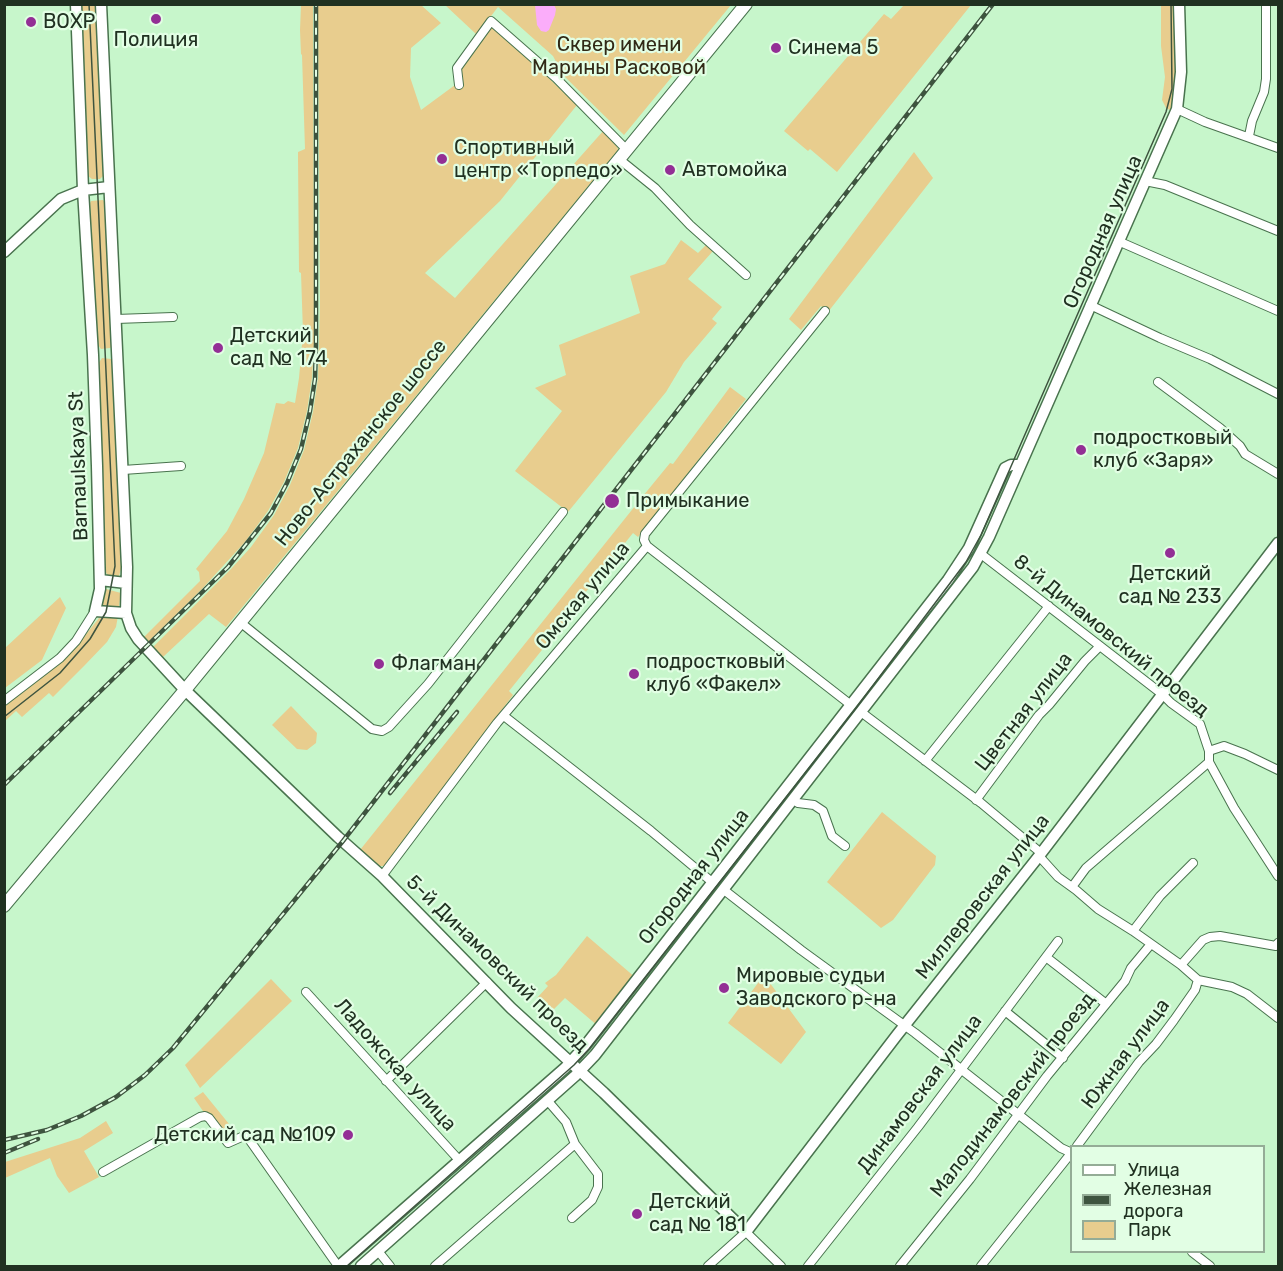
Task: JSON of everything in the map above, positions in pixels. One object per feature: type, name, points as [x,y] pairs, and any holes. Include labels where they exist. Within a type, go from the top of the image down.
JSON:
[{"type":"main road","name":"Ново-Астраханское шоссе","points":[[4,906],[185,690],[746,4]]},
{"type":"street","name":"Barnaulskaya St","points":[[4,701],[60,658],[76,641],[95,611],[100,589],[93,355],[76,4]]},
{"type":"street","points":[[101,4],[123,470],[126,612],[131,628],[138,639],[185,690]]},
{"type":"street","name":"Огородная улица","points":[[361,1266],[580,1071],[595,1055],[794,800],[981,554],[1177,109],[1180,72],[1179,4]]},
{"type":"street","points":[[1249,136],[1251,121],[1264,92],[1266,79],[1266,4]]},
{"type":"street","points":[[459,86],[457,68],[491,21],[556,78],[622,154],[690,225],[746,275]]},
{"type":"street","points":[[1177,109],[1205,122],[1278,148]]},
{"type":"street","points":[[1145,181],[1165,185],[1278,231]]},
{"type":"street","points":[[4,252],[57,203],[84,190],[109,187]]},
{"type":"street","points":[[1118,241],[1278,311]]},
{"type":"street","points":[[1090,305],[1210,359],[1278,394]]},
{"type":"street","name":"Омская улица","points":[[382,876],[504,716],[647,546],[644,540],[645,534],[825,311]]},
{"type":"street","points":[[116,320],[173,317]]},
{"type":"street","points":[[1158,382],[1220,428],[1240,446],[1245,454],[1278,474]]},
{"type":"street","name":"Огородная улица","points":[[339,1266],[570,1062],[593,1037],[962,560],[1005,468],[1019,465]]},
{"type":"street","points":[[123,470],[180,466]]},
{"type":"street","points":[[240,622],[372,729],[382,731],[428,684],[563,512]]},
{"type":"street","name":"Миллеровская улица","points":[[708,1266],[746,1232],[1040,855],[1278,543]]},
{"type":"street","points":[[647,546],[851,705]]},
{"type":"street","name":"8-й Динамовский проезд","points":[[981,554],[1200,724],[1209,751],[1209,762],[1234,807],[1278,876]]},
{"type":"street","points":[[100,580],[126,583]]},
{"type":"street","points":[[925,761],[1049,606]]},
{"type":"street","points":[[95,611],[126,612]]},
{"type":"street","name":"Цветная улица","points":[[976,800],[1039,715],[1100,646]]},
{"type":"street","name":"5-й Динамовский проезд","points":[[185,690],[338,837],[382,876],[511,1008],[580,1071],[781,1266]]},
{"type":"street","points":[[861,712],[976,800],[1040,855],[1058,878],[1098,909],[1181,965],[1198,980],[1232,987],[1247,993],[1278,1018]]},
{"type":"street","points":[[504,716],[651,831],[712,882]]},
{"type":"street","points":[[1209,751],[1224,746],[1278,770]]},
{"type":"street","points":[[1072,887],[1086,868],[1209,762]]},
{"type":"street","points":[[794,800],[798,803],[814,805],[823,811],[832,836],[844,846]]},
{"type":"street","points":[[1133,931],[1160,896],[1193,862]]},
{"type":"street","points":[[724,890],[905,1026],[1061,1148],[1070,1152]]},
{"type":"street","points":[[1181,965],[1203,940],[1210,937],[1220,936],[1277,944]]},
{"type":"street","name":"Динамовская улица","points":[[808,1266],[1058,941]]},
{"type":"street","name":"Малодинамовский проезд","points":[[900,1266],[1047,1076],[1125,981],[1131,968],[1151,944]]},
{"type":"street","points":[[1046,957],[1105,1003]]},
{"type":"street","name":"Южная улица","points":[[1078,1145],[1139,1062],[1174,1020],[1195,990],[1198,980]]},
{"type":"street","points":[[386,1081],[487,982]]},
{"type":"street","name":"Ладожская улица","points":[[306,992],[459,1160]]},
{"type":"street","points":[[1005,1011],[1063,1058]]},
{"type":"street","points":[[547,1100],[566,1122],[576,1144],[598,1174],[598,1187],[592,1200],[572,1218]]},
{"type":"street","points":[[103,1172],[205,1116],[210,1118],[228,1143],[246,1135],[339,1266]]},
{"type":"street","points":[[435,1266],[576,1144]]},
{"type":"street","points":[[981,1266],[1070,1154]]},
{"type":"street","points":[[378,1251],[390,1266]]},
{"type":"street","points":[[1194,1253],[1210,1266]]},
{"type":"green space","points":[[81,5],[96,5],[104,175],[100,179],[92,179],[88,176]]},
{"type":"green space","points":[[301,5],[313,5],[314,343],[307,411],[298,448],[284,482],[268,511],[245,542],[202,589],[148,642],[144,637],[200,581],[199,572],[196,569],[227,531],[264,453],[276,403],[284,404],[288,401],[295,403],[303,333],[301,273],[299,272],[298,157],[298,152],[305,149]]},
{"type":"green space","name":"Сквер имени Марины Расковой","points":[[318,5],[421,5],[441,23],[411,48],[410,77],[421,110],[455,85],[454,65],[476,34],[445,5],[731,5],[624,135],[563,75],[553,56],[498,7],[488,20],[577,105],[500,201],[425,273],[455,298],[604,130],[617,143],[618,150],[226,627],[209,614],[163,657],[153,647],[251,547],[274,515],[290,485],[304,450],[318,378],[320,305]]},
{"type":"green space","points":[[904,5],[971,5],[837,172],[784,131],[884,14],[891,19]]},
{"type":"green space","points":[[1161,5],[1176,5],[1177,73],[1173,108],[1170,110],[1166,108],[1162,100],[1165,77],[1161,46]]},
{"type":"green space","points":[[914,152],[933,178],[828,312],[821,306],[801,330],[789,319]]},
{"type":"green space","points":[[103,200],[113,345],[110,348],[101,349],[98,345],[90,203]]},
{"type":"green space","points":[[681,240],[698,253],[706,245],[713,251],[688,279],[722,307],[712,319],[717,323],[684,362],[666,392],[568,512],[515,471],[562,411],[535,388],[566,375],[559,345],[640,313],[630,276],[665,264]]},
{"type":"green space","points":[[102,358],[111,359],[113,362],[121,569],[119,576],[115,577],[108,576],[104,569],[98,364]]},
{"type":"green space","points":[[730,387],[746,399],[638,537],[633,533],[573,608],[576,612],[560,631],[558,630],[509,691],[513,695],[385,866],[377,866],[360,850],[643,496],[670,463],[673,464]]},
{"type":"green space","points":[[106,589],[121,593],[119,606],[100,608]]},
{"type":"green space","points":[[60,597],[66,608],[42,660],[5,688],[5,648]]},
{"type":"green space","points":[[108,615],[118,616],[116,627],[107,642],[84,666],[53,697],[49,693],[22,717],[16,711],[5,721],[5,706],[63,660],[99,618]]},
{"type":"green space","points":[[291,706],[317,733],[316,743],[307,750],[297,749],[272,725]]},
{"type":"green space","points":[[882,812],[936,856],[935,865],[893,920],[881,928],[827,882]]},
{"type":"green space","points":[[587,936],[636,978],[598,1026],[565,998],[552,1011],[537,998],[548,986],[545,983],[556,975]]},
{"type":"green space","points":[[764,975],[806,1032],[781,1064],[728,1023]]},
{"type":"green space","points":[[271,979],[292,1001],[200,1088],[185,1065]]},
{"type":"green space","points":[[203,1092],[238,1135],[230,1140],[205,1114],[194,1098]]},
{"type":"green space","points":[[106,1121],[113,1133],[84,1151],[99,1177],[69,1193],[57,1176],[50,1158],[5,1178],[5,1162],[80,1138]]},
{"type":"shaded area","points":[[535,5],[554,5],[556,9],[549,30],[546,32],[541,31],[537,25]]},
{"type":"tram line","points":[[4,717],[60,673],[90,639],[106,612],[115,566],[89,4]]},
{"type":"tram line","points":[[347,1266],[574,1065],[589,1049],[856,708],[966,562],[981,535],[1166,112],[1172,89],[1171,4]]},
{"type":"railway","points":[[4,785],[228,567],[271,513],[301,449],[315,379],[316,4]]},
{"type":"railway","points":[[4,1140],[47,1130],[81,1116],[116,1097],[145,1075],[173,1048],[343,841],[993,4]]},
{"type":"railway","points":[[390,793],[457,712]]},
{"type":"railway","points":[[4,1153],[38,1139]]},
{"type":"place","name":"Полиция","points":[[156,19]]},
{"type":"place","name":"ВОХР","points":[[31,22]]},
{"type":"place","name":"Синема 5","points":[[776,48]]},
{"type":"place","name":"Спортивный центр «Торпедо»","points":[[442,159]]},
{"type":"place","name":"Автомойка","points":[[670,170]]},
{"type":"place","name":"Детский сад № 174","points":[[218,348]]},
{"type":"place","name":"подростковый клуб «Заря»","points":[[1081,450]]},
{"type":"place","name":"Примыкание","points":[[612,501]]},
{"type":"place","name":"Детский сад № 233","points":[[1170,553]]},
{"type":"place","name":"Флагман","points":[[379,664]]},
{"type":"place","name":"подростковый клуб «Факел»","points":[[634,674]]},
{"type":"place","name":"Мировые судьи Заводского р-на","points":[[724,988]]},
{"type":"place","name":"Детский сад №109","points":[[348,1135]]},
{"type":"place","name":"Детский сад № 181","points":[[637,1214]]}]
